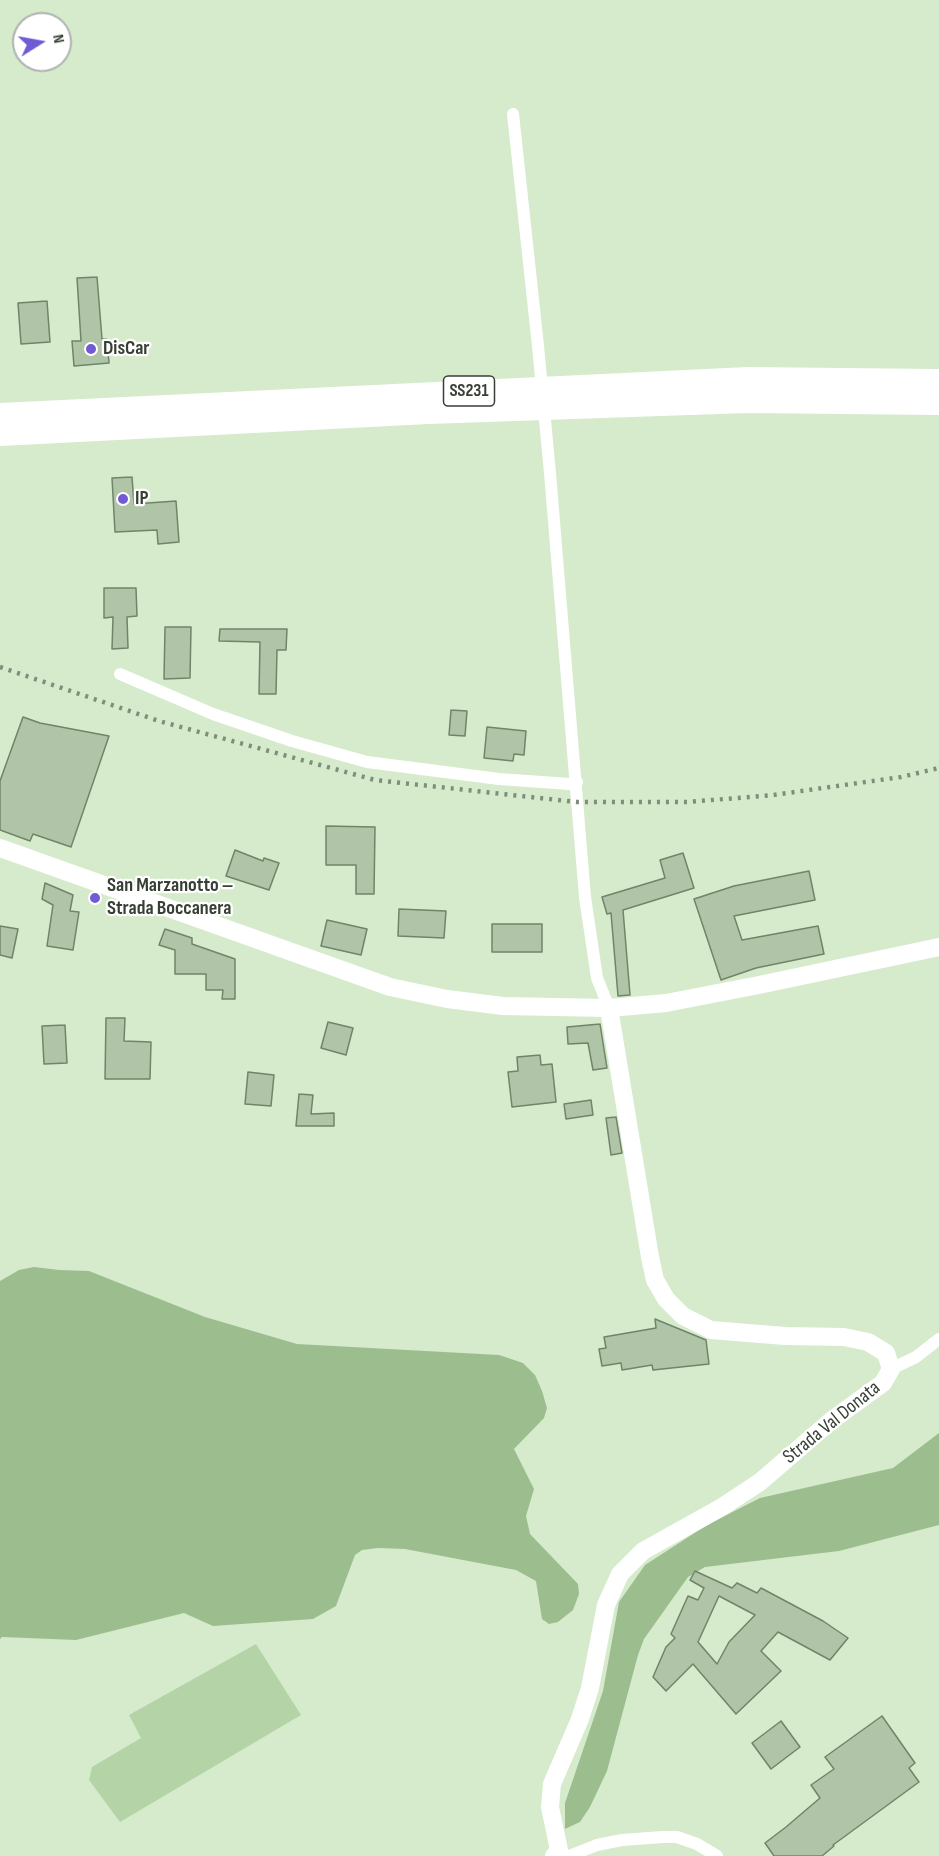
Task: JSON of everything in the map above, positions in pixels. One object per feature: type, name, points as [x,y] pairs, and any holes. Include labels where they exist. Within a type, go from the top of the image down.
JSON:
[{"type":"highway","name":"SS231","points":[[0,415],[748,379],[939,381]]},
{"type":"highway","name":"SS231","points":[[0,434],[428,412],[748,401],[939,403]]},
{"type":"street","points":[[513,114],[550,473],[585,897],[597,978],[609,1008]]},
{"type":"street","points":[[120,674],[213,714],[292,741],[367,762],[499,779],[570,784],[577,782]]},
{"type":"street","points":[[0,848],[390,987],[447,999],[503,1006],[609,1008],[666,1003],[939,947]]},
{"type":"street","name":"Strada Val Donata","points":[[554,1856],[559,1850],[550,1807],[552,1784],[567,1752],[590,1688],[606,1605],[620,1574],[643,1551],[722,1508],[760,1482],[832,1420],[882,1383],[891,1369],[886,1353],[868,1342],[844,1337],[785,1336],[711,1330],[683,1316],[666,1299],[655,1280],[650,1257],[609,1008]]},
{"type":"street","points":[[891,1369],[916,1357],[939,1339]]},
{"type":"street","points":[[569,1856],[597,1845],[622,1840],[663,1837],[678,1838],[697,1844],[717,1856]]},
{"type":"green space","points":[[34,1267],[89,1271],[205,1317],[297,1344],[499,1355],[523,1363],[535,1375],[547,1408],[544,1418],[514,1449],[534,1489],[526,1516],[530,1534],[578,1584],[579,1594],[573,1610],[558,1622],[549,1624],[542,1619],[536,1581],[516,1570],[405,1549],[378,1548],[362,1550],[355,1555],[336,1606],[313,1619],[213,1626],[184,1613],[76,1640],[2,1637],[0,1639],[0,1281],[19,1270]]},
{"type":"green space","points":[[939,1433],[939,1525],[839,1551],[705,1567],[688,1577],[644,1639],[607,1771],[590,1807],[580,1822],[565,1829],[565,1803],[603,1691],[619,1602],[645,1565],[707,1525],[760,1498],[893,1468]]},
{"type":"green space","points":[[256,1644],[301,1715],[120,1822],[89,1780],[92,1767],[141,1738],[129,1715]]},
{"type":"building","points":[[97,277],[102,339],[107,339],[109,363],[74,366],[72,341],[81,341],[77,278]]},
{"type":"building","points":[[47,301],[50,342],[21,344],[18,303]]},
{"type":"building","points":[[132,477],[134,504],[176,501],[179,542],[158,544],[157,530],[115,532],[112,478]]},
{"type":"building","points":[[104,588],[136,588],[137,616],[127,617],[128,648],[112,649],[113,617],[104,618]]},
{"type":"building","points":[[165,627],[191,627],[190,678],[164,679]]},
{"type":"building","points":[[220,629],[287,629],[286,650],[277,650],[276,694],[259,694],[260,642],[219,641]]},
{"type":"building","points":[[451,710],[467,711],[465,736],[449,735]]},
{"type":"building","points":[[23,717],[40,723],[109,736],[71,847],[33,834],[30,841],[0,830],[0,781]]},
{"type":"building","points":[[487,727],[526,731],[524,755],[514,754],[513,761],[484,758]]},
{"type":"building","points":[[326,826],[375,827],[374,894],[356,894],[356,865],[326,865]]},
{"type":"building","points":[[235,850],[263,861],[264,858],[279,863],[269,890],[226,876]]},
{"type":"building","points":[[683,853],[694,888],[623,910],[630,995],[618,996],[611,913],[607,914],[602,897],[665,878],[660,860]]},
{"type":"building","points":[[809,871],[815,900],[734,916],[742,940],[818,926],[824,954],[756,968],[721,980],[694,899],[734,886]]},
{"type":"building","points":[[45,883],[73,895],[70,911],[79,912],[73,950],[47,946],[53,905],[42,899]]},
{"type":"building","points":[[399,909],[446,911],[444,938],[398,936]]},
{"type":"building","points":[[327,920],[367,929],[361,955],[321,946]]},
{"type":"building","points":[[492,924],[542,924],[542,952],[492,952]]},
{"type":"building","points":[[0,926],[18,929],[12,958],[0,955]]},
{"type":"building","points":[[165,929],[192,938],[192,944],[235,959],[235,999],[222,999],[223,990],[206,990],[206,974],[175,974],[175,950],[159,945]]},
{"type":"building","points":[[106,1018],[125,1018],[124,1041],[151,1042],[150,1079],[105,1079]]},
{"type":"building","points":[[328,1022],[353,1028],[346,1055],[321,1048]]},
{"type":"building","points":[[600,1024],[607,1068],[593,1070],[588,1043],[568,1044],[567,1027]]},
{"type":"building","points":[[65,1025],[67,1063],[44,1064],[42,1026]]},
{"type":"building","points":[[540,1055],[541,1065],[552,1064],[556,1102],[512,1107],[508,1072],[518,1071],[517,1057]]},
{"type":"building","points":[[248,1072],[274,1075],[271,1106],[245,1104]]},
{"type":"building","points":[[299,1094],[313,1095],[311,1114],[334,1113],[334,1126],[296,1126]]},
{"type":"building","points":[[591,1100],[593,1115],[566,1119],[564,1104]]},
{"type":"building","points":[[616,1117],[622,1153],[611,1155],[606,1118]]},
{"type":"building","points":[[655,1319],[706,1340],[709,1364],[653,1370],[652,1365],[622,1370],[621,1363],[602,1366],[599,1349],[606,1348],[604,1337],[656,1328]]},
{"type":"building","points":[[695,1571],[732,1588],[737,1583],[757,1593],[761,1588],[823,1621],[848,1638],[830,1660],[778,1632],[761,1651],[781,1671],[736,1714],[693,1664],[666,1691],[653,1677],[666,1647],[675,1638],[671,1634],[688,1596],[698,1600],[704,1588],[690,1580]],"holes":[[[719,1596],[755,1615],[729,1642],[717,1664],[698,1642]]]},
{"type":"building","points":[[882,1716],[915,1763],[909,1768],[919,1782],[833,1845],[822,1856],[774,1856],[765,1843],[820,1798],[811,1785],[834,1769],[825,1757]]},
{"type":"building","points":[[781,1721],[800,1747],[771,1769],[752,1743]]},
{"type":"railway","points":[[0,667],[159,721],[375,780],[576,802],[688,802],[773,795],[901,777],[939,768]]},
{"type":"place","name":"DisCar","points":[[91,349]]},
{"type":"place","name":"IP","points":[[123,499]]},
{"type":"place","name":"San Marzanotto – Strada Boccanera","points":[[95,898]]}]
